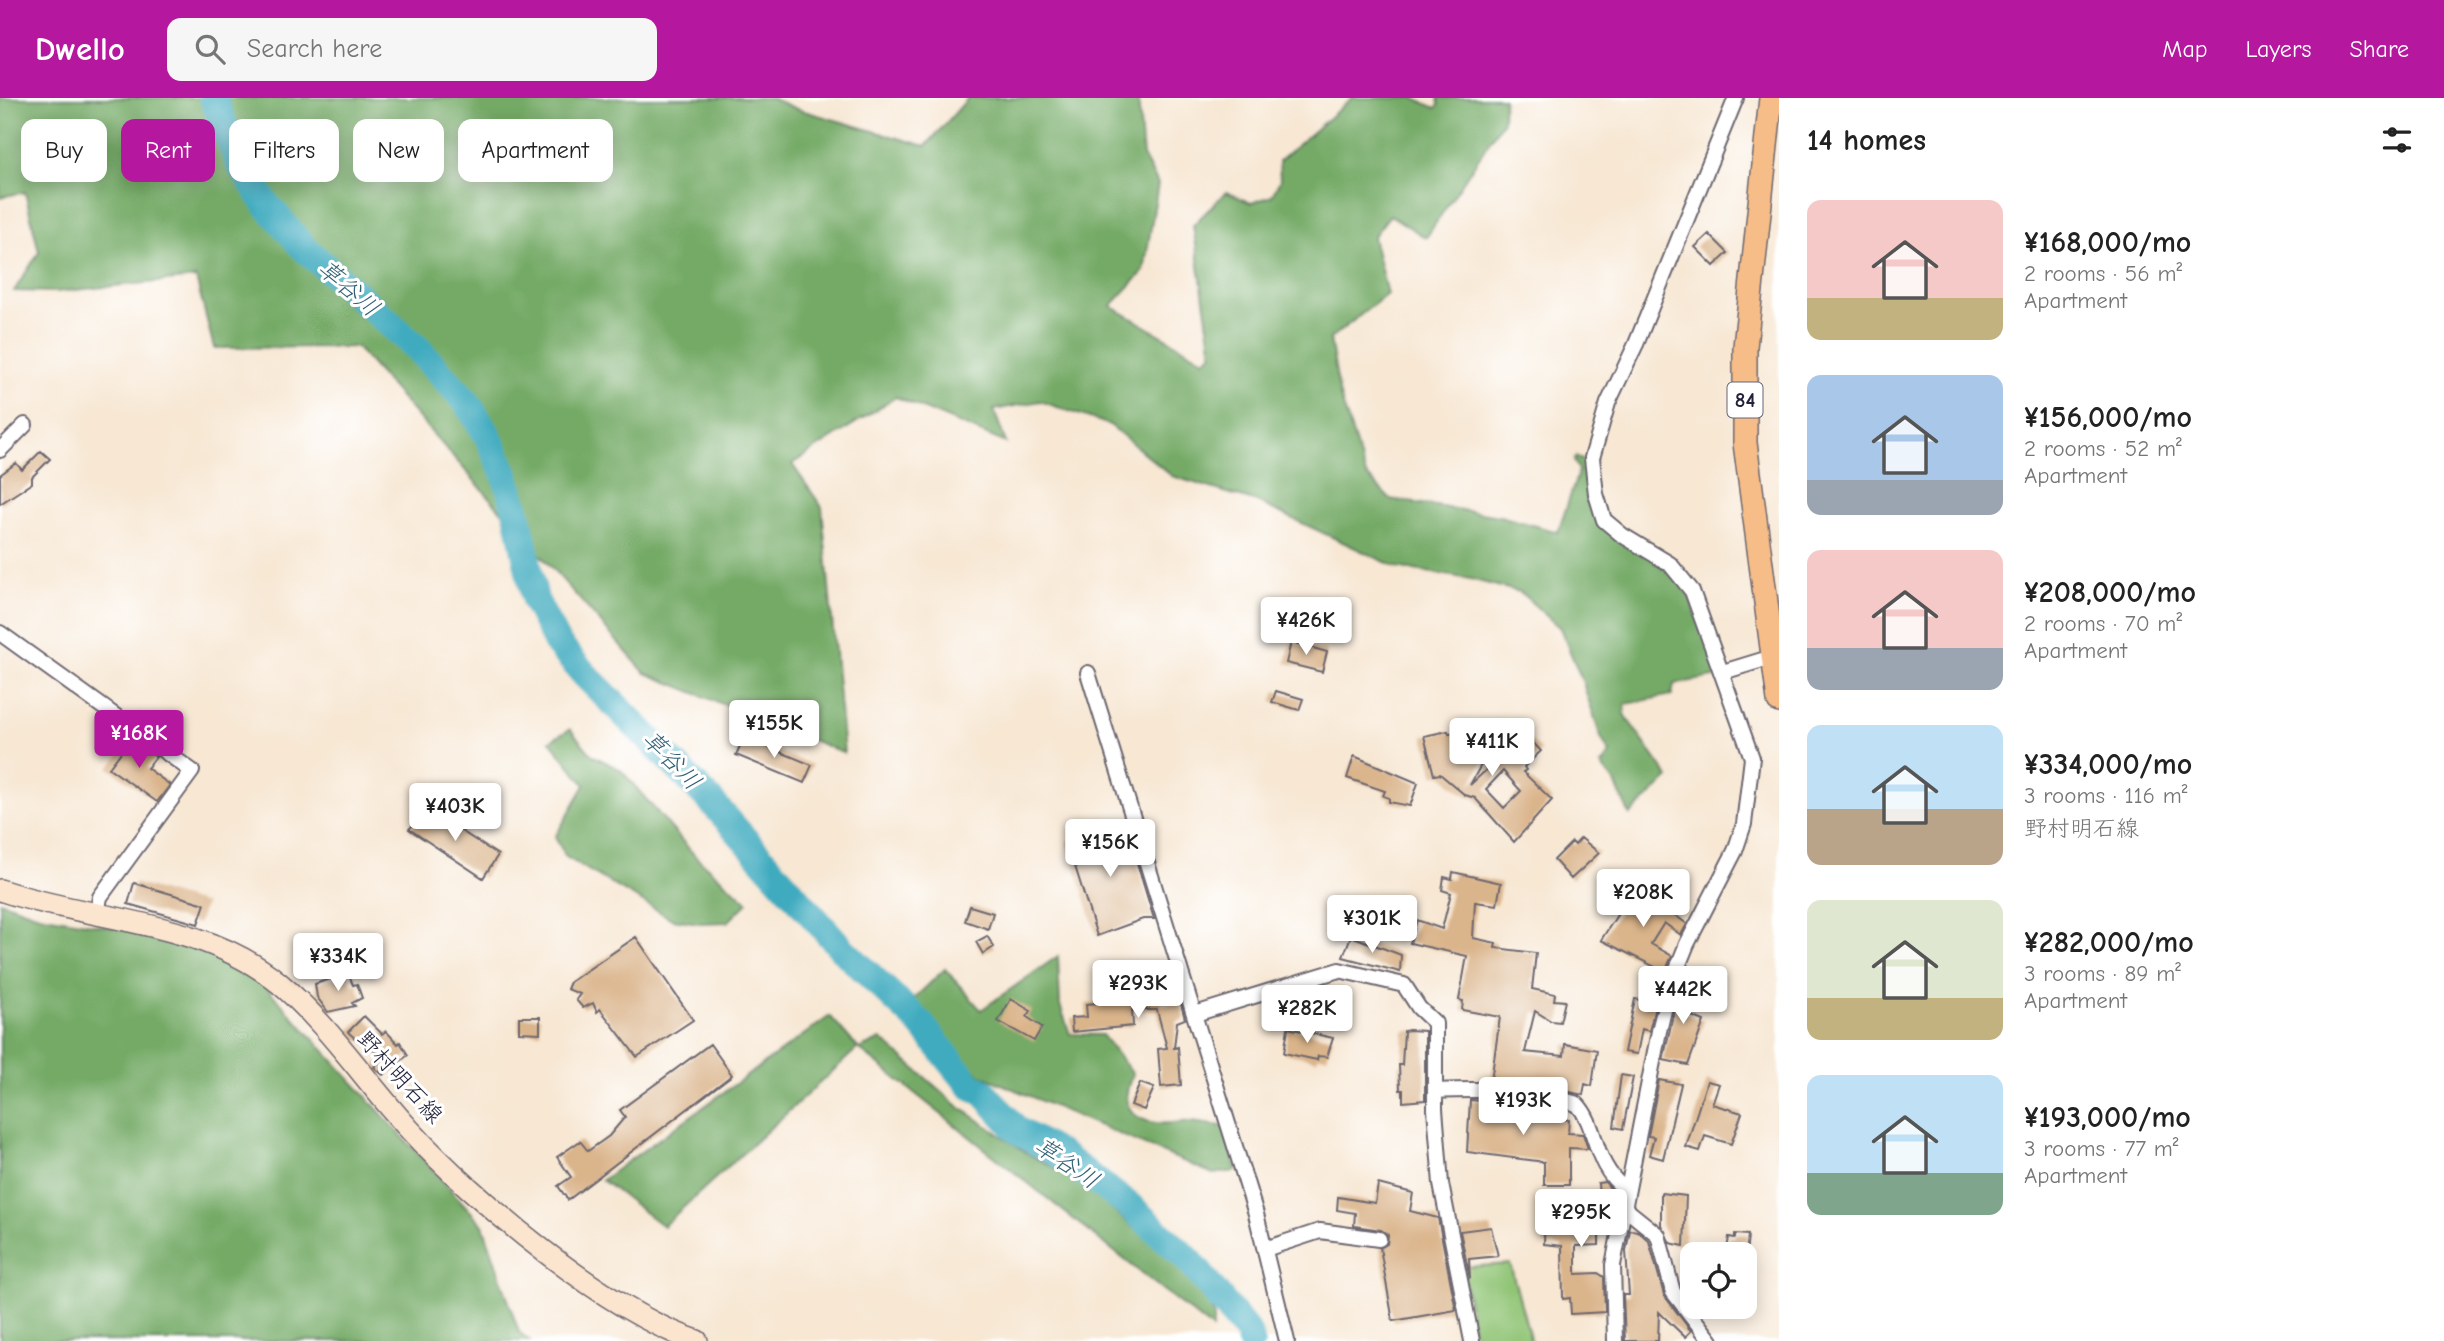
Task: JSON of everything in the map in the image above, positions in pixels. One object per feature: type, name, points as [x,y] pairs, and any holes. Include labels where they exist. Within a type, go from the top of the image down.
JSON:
[{"type":"main road","name":"84","points":[[1771,98],[1752,272],[1745,375],[1746,455],[1779,701]]},
{"type":"main road","name":"野村明石線","points":[[0,890],[179,933],[236,956],[279,983],[411,1131],[482,1199],[533,1241],[619,1304],[673,1333],[697,1341]]},
{"type":"street","points":[[1615,1341],[1613,1265],[1670,986],[1686,944],[1735,851],[1744,824],[1752,758],[1692,591],[1670,564],[1622,535],[1604,520],[1596,494],[1592,458],[1608,403],[1636,344],[1736,98]]},
{"type":"street","points":[[0,450],[25,425]]},
{"type":"street","points":[[0,633],[192,771],[100,897],[97,914]]},
{"type":"street","points":[[1723,672],[1772,657]]},
{"type":"street","points":[[1088,673],[1195,1014],[1265,1249],[1287,1341]]},
{"type":"street","points":[[1195,1014],[1339,970],[1404,985],[1419,1008],[1434,1023],[1441,1184],[1472,1341]]},
{"type":"street","points":[[1435,1091],[1481,1089],[1534,1094],[1577,1104],[1599,1156],[1613,1180],[1626,1191]]},
{"type":"street","points":[[1623,1208],[1658,1236],[1673,1292],[1711,1341]]},
{"type":"street","points":[[1265,1249],[1320,1231],[1378,1238]]},
{"type":"green space","points":[[0,98],[771,98],[797,109],[926,146],[968,98],[1138,98],[1143,156],[1158,184],[1144,271],[1111,306],[1204,360],[1212,354],[1193,225],[1226,192],[1251,203],[1272,196],[1280,180],[1279,161],[1352,98],[1413,98],[1436,108],[1439,105],[1438,98],[1504,98],[1503,121],[1426,238],[1390,215],[1373,237],[1387,294],[1330,339],[1340,396],[1366,475],[1390,499],[1500,516],[1558,532],[1579,470],[1574,461],[1576,457],[1589,463],[1599,520],[1656,559],[1686,588],[1720,676],[1674,684],[1672,695],[1626,704],[1624,714],[1669,778],[1630,815],[1615,783],[1601,765],[1610,754],[1600,735],[1582,680],[1560,628],[1520,592],[1470,579],[1396,567],[1257,502],[1172,476],[1110,425],[1040,401],[994,410],[1006,443],[896,397],[792,464],[822,507],[844,753],[645,673],[356,347],[214,348],[196,278],[55,292],[14,291],[39,252],[25,192],[0,197]]},
{"type":"green space","points":[[570,729],[592,755],[621,770],[696,857],[748,902],[728,922],[699,923],[672,919],[566,857],[555,837],[585,785],[550,741]]},
{"type":"green space","points":[[0,901],[39,915],[133,931],[199,949],[257,977],[483,1225],[519,1332],[530,1341],[0,1341]]},
{"type":"green space","points":[[1058,956],[1060,1005],[1070,1034],[1102,1035],[1133,1074],[1127,1091],[1128,1106],[1132,1112],[1156,1123],[1190,1122],[1223,1126],[1237,1171],[1213,1174],[980,1075],[906,1006],[945,969],[981,1010]]},
{"type":"green space","points":[[830,1016],[858,1048],[663,1226],[602,1180]]},
{"type":"green space","points":[[881,1039],[958,1106],[1030,1155],[1078,1181],[1201,1283],[1214,1316],[1212,1329],[859,1049]]},
{"type":"green space","points":[[1510,1264],[1531,1341],[1474,1341],[1463,1267]]},
{"type":"building","points":[[1709,234],[1728,253],[1714,266],[1695,247]]},
{"type":"building","points":[[41,451],[50,459],[32,477],[32,483],[0,504],[0,475],[16,463],[22,470]]},
{"type":"building","points":[[1291,642],[1327,652],[1322,672],[1286,663]]},
{"type":"building","points":[[1276,691],[1303,699],[1299,710],[1272,702]]},
{"type":"building","points":[[1476,730],[1492,745],[1470,785],[1525,734],[1541,751],[1524,767],[1526,770],[1523,772],[1552,800],[1514,842],[1475,798],[1465,795],[1440,774],[1434,775],[1424,736],[1448,731],[1449,734],[1454,733],[1458,750]],"holes":[[[1503,771],[1521,791],[1504,808],[1486,789]]]},
{"type":"building","points":[[744,737],[812,765],[804,783],[736,755]]},
{"type":"building","points":[[131,739],[156,757],[147,768],[170,785],[157,802],[109,768]]},
{"type":"building","points":[[1354,756],[1418,783],[1410,806],[1389,802],[1389,798],[1383,796],[1385,791],[1347,778]]},
{"type":"building","points":[[429,810],[498,855],[483,878],[409,829]]},
{"type":"building","points":[[1125,824],[1154,919],[1143,919],[1097,936],[1067,841]]},
{"type":"building","points":[[1581,838],[1599,853],[1571,879],[1554,860],[1572,842],[1575,845]]},
{"type":"building","points":[[1453,872],[1501,883],[1497,905],[1475,902],[1473,938],[1496,943],[1495,948],[1536,953],[1532,989],[1555,994],[1554,1000],[1565,1001],[1560,1022],[1551,1021],[1535,1011],[1525,1052],[1564,1056],[1565,1044],[1597,1050],[1592,1086],[1585,1084],[1583,1095],[1543,1086],[1491,1081],[1500,1017],[1462,1010],[1463,1001],[1459,1000],[1467,956],[1410,943],[1417,920],[1442,929],[1451,893],[1442,890],[1444,877],[1452,879]]},
{"type":"building","points":[[134,883],[205,904],[198,924],[128,904]]},
{"type":"building","points":[[1648,885],[1663,902],[1661,905],[1687,924],[1681,935],[1664,923],[1651,944],[1672,956],[1665,972],[1601,940],[1621,909]]},
{"type":"building","points":[[970,906],[993,913],[988,929],[965,921]]},
{"type":"building","points":[[987,936],[994,947],[983,954],[976,942]]},
{"type":"building","points":[[1351,936],[1401,955],[1400,972],[1343,957]]},
{"type":"building","points":[[636,937],[693,1020],[637,1057],[600,1009],[597,1012],[593,1003],[583,1008],[576,1000],[580,994],[567,989],[570,982]]},
{"type":"building","points":[[1687,970],[1698,974],[1684,1013],[1704,1021],[1688,1065],[1663,1060],[1679,989]]},
{"type":"building","points":[[348,973],[353,985],[357,984],[362,998],[352,1003],[355,1006],[328,1012],[317,997],[315,984]]},
{"type":"building","points":[[1141,979],[1141,985],[1162,985],[1162,1005],[1180,1000],[1185,1019],[1177,1022],[1174,1048],[1178,1047],[1181,1085],[1161,1087],[1158,1049],[1167,1048],[1157,1010],[1132,1010],[1133,1026],[1072,1032],[1071,1018],[1087,1017],[1086,1004],[1110,1002],[1110,980]]},
{"type":"building","points":[[1011,999],[1031,1011],[1027,1017],[1042,1027],[1034,1041],[998,1021]]},
{"type":"building","points":[[1635,999],[1656,1003],[1649,1031],[1642,1029],[1637,1054],[1624,1052]]},
{"type":"building","points":[[364,1016],[382,1034],[386,1031],[398,1044],[400,1042],[408,1055],[383,1075],[374,1067],[382,1059],[364,1038],[359,1042],[348,1032]]},
{"type":"building","points":[[519,1017],[540,1017],[540,1033],[519,1032]]},
{"type":"building","points":[[1288,1028],[1333,1038],[1327,1057],[1318,1056],[1317,1060],[1284,1053]]},
{"type":"building","points":[[1404,1031],[1425,1031],[1425,1100],[1403,1102],[1399,1065],[1402,1065]]},
{"type":"building","points":[[710,1044],[732,1075],[568,1200],[558,1186],[571,1177],[557,1157],[580,1141],[588,1151],[609,1136],[625,1117],[620,1110]]},
{"type":"building","points":[[1621,1075],[1633,1077],[1623,1129],[1614,1127]]},
{"type":"building","points":[[1659,1080],[1681,1084],[1663,1159],[1649,1155],[1654,1137],[1648,1136]]},
{"type":"building","points":[[1707,1081],[1719,1084],[1712,1104],[1742,1113],[1731,1144],[1705,1136],[1700,1151],[1686,1147]]},
{"type":"building","points":[[1140,1083],[1154,1088],[1144,1110],[1131,1105]]},
{"type":"building","points":[[1470,1100],[1540,1105],[1544,1106],[1541,1115],[1569,1120],[1568,1133],[1583,1134],[1588,1149],[1569,1148],[1569,1185],[1544,1185],[1544,1162],[1467,1152]]},
{"type":"building","points":[[1605,1182],[1611,1189],[1611,1224],[1599,1223],[1599,1245],[1576,1246],[1576,1274],[1598,1273],[1604,1277],[1605,1312],[1571,1314],[1570,1298],[1563,1299],[1562,1246],[1544,1244],[1545,1214],[1577,1217],[1576,1199],[1599,1197],[1598,1183]]},
{"type":"building","points":[[1378,1184],[1413,1193],[1410,1211],[1438,1218],[1456,1310],[1393,1321],[1380,1248],[1387,1244],[1388,1235],[1381,1230],[1354,1226],[1355,1213],[1337,1210],[1338,1197],[1375,1203]]},
{"type":"building","points":[[1661,1193],[1686,1196],[1684,1242],[1680,1242],[1680,1245],[1670,1243],[1661,1225]]},
{"type":"building","points":[[1491,1227],[1498,1256],[1469,1259],[1470,1279],[1460,1231]]},
{"type":"building","points":[[1630,1230],[1638,1231],[1649,1241],[1664,1295],[1691,1331],[1685,1337],[1659,1312],[1658,1341],[1625,1341],[1623,1295],[1629,1295],[1626,1251]]},
{"type":"building","points":[[1735,1234],[1748,1235],[1747,1242],[1728,1242],[1729,1237],[1735,1238]]},
{"type":"waterway","name":"草谷川","points":[[213,98],[239,163],[267,205],[304,248],[415,346],[466,401],[488,436],[505,474],[517,513],[535,600],[557,643],[585,675],[710,800],[842,949],[918,1021],[970,1085],[984,1093],[1017,1130],[1064,1157],[1131,1207],[1189,1260],[1248,1333],[1251,1341]]}]
